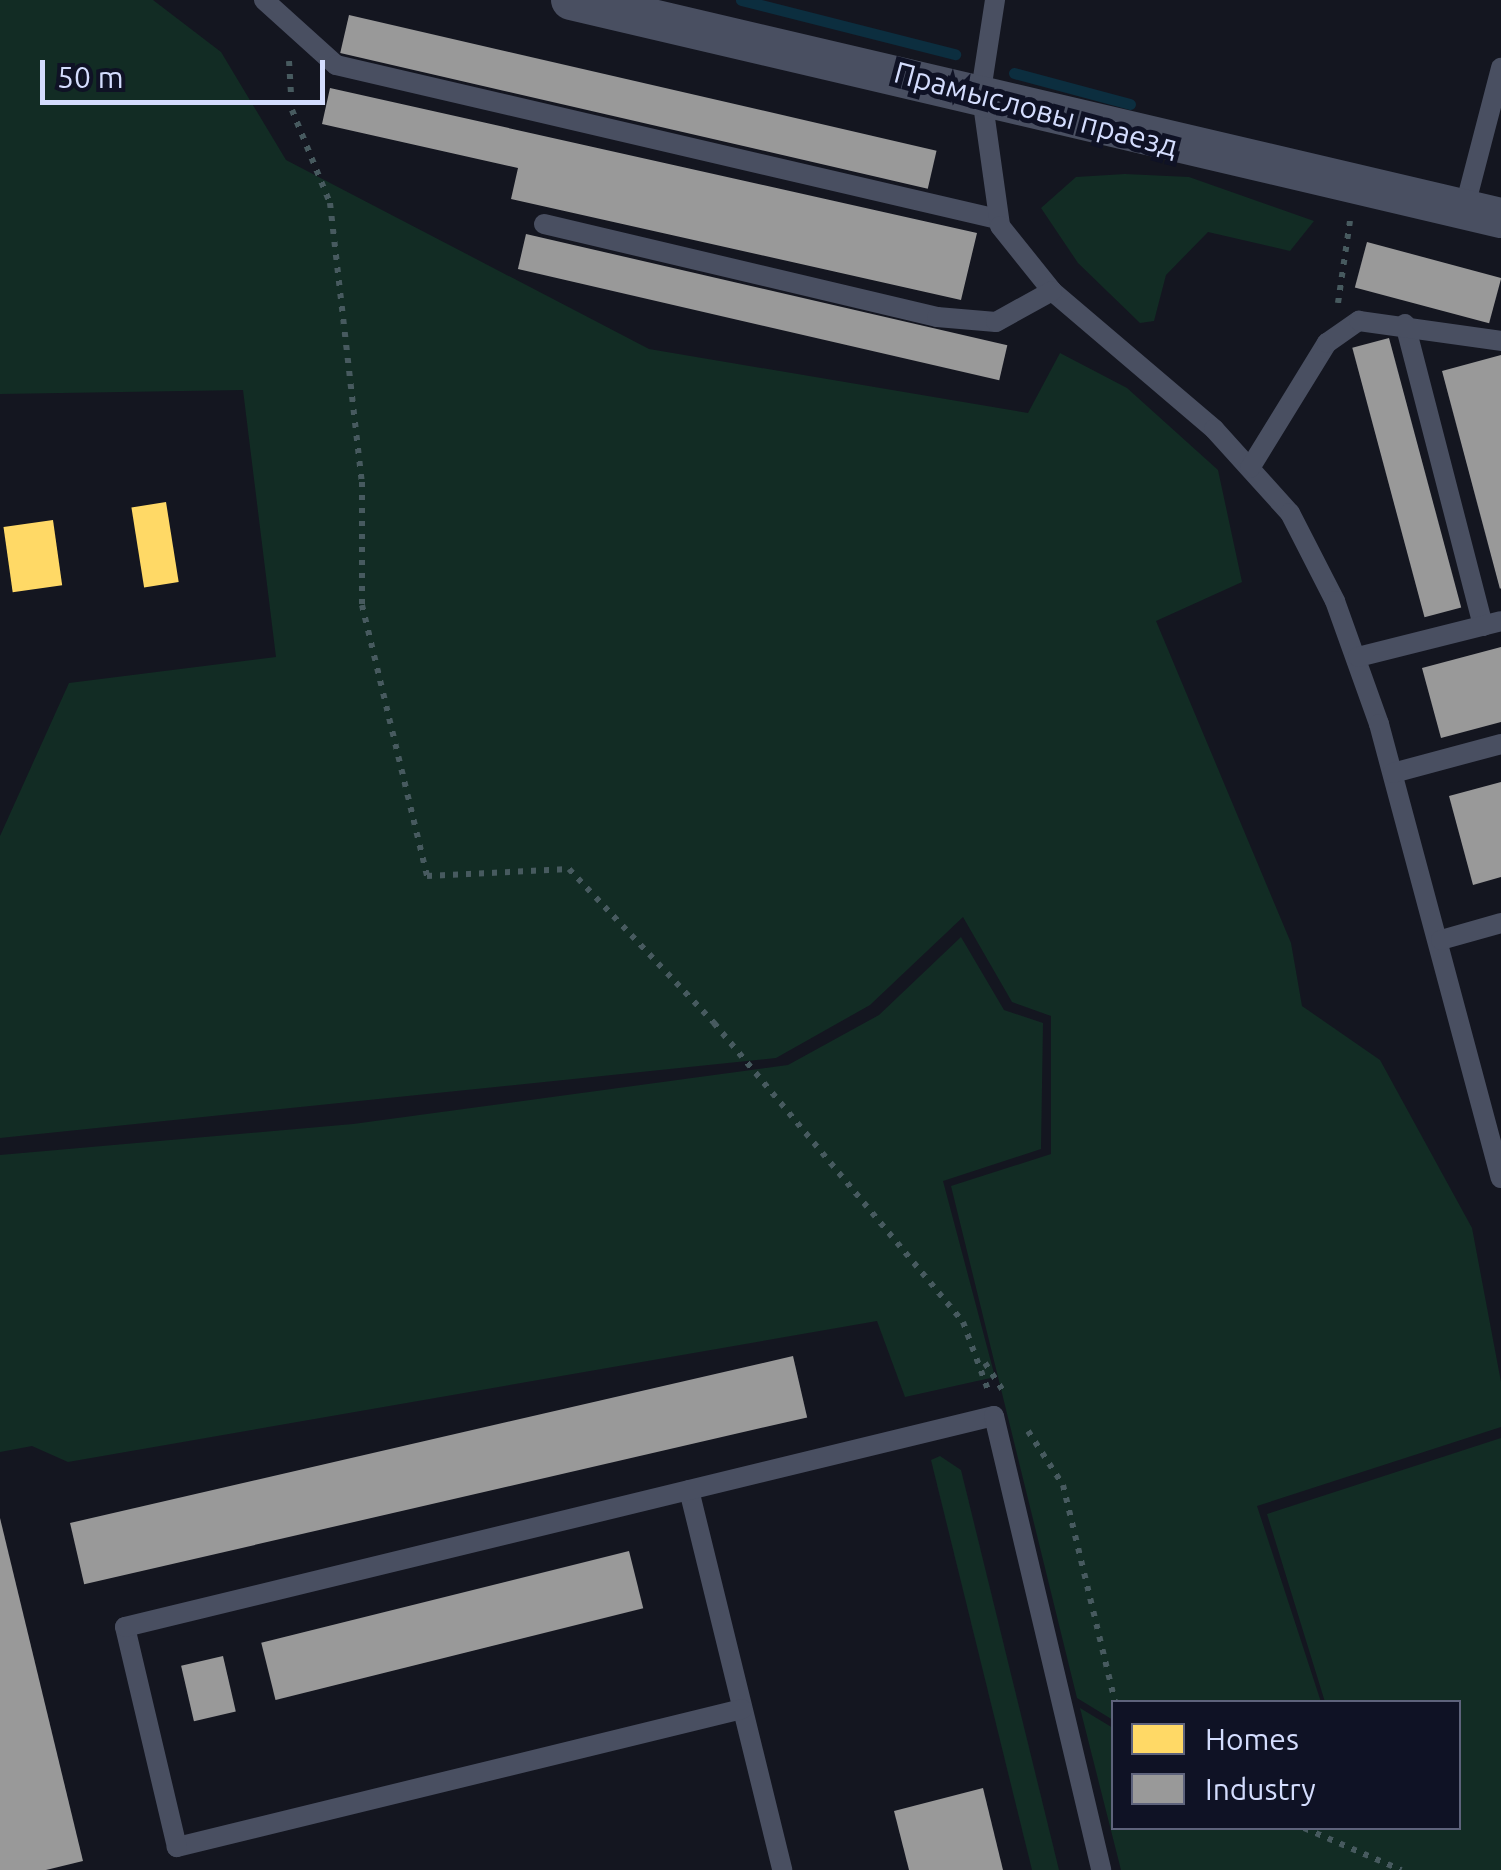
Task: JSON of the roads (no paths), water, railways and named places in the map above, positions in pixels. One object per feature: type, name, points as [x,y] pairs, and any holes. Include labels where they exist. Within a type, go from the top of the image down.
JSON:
[{"type":"street","name":"Прамысловы праезд","points":[[571,0],[981,90],[1356,186],[1482,214]]},
{"type":"lane","points":[[264,0],[336,65],[997,219]]},
{"type":"lane","points":[[995,0],[981,90],[997,219],[1052,291],[1250,468],[1290,513],[1358,658],[1442,940],[1501,1178]]},
{"type":"lane","points":[[1482,214],[1501,68]]},
{"type":"lane","points":[[544,224],[937,318],[996,322],[1052,291]]},
{"type":"lane","points":[[1250,468],[1327,343],[1359,320],[1501,341]]},
{"type":"lane","points":[[1358,658],[1492,623],[1405,324]]},
{"type":"lane","points":[[1393,772],[1501,744]]},
{"type":"lane","points":[[1442,940],[1501,923]]},
{"type":"lane","points":[[178,1870],[177,1846],[125,1627],[1003,1410],[1101,1870]]},
{"type":"lane","points":[[690,1490],[782,1870]]},
{"type":"lane","points":[[177,1846],[742,1709]]},
{"type":"waterway","points":[[741,0],[955,54]]},
{"type":"waterway","points":[[1014,73],[1130,104]]}]
